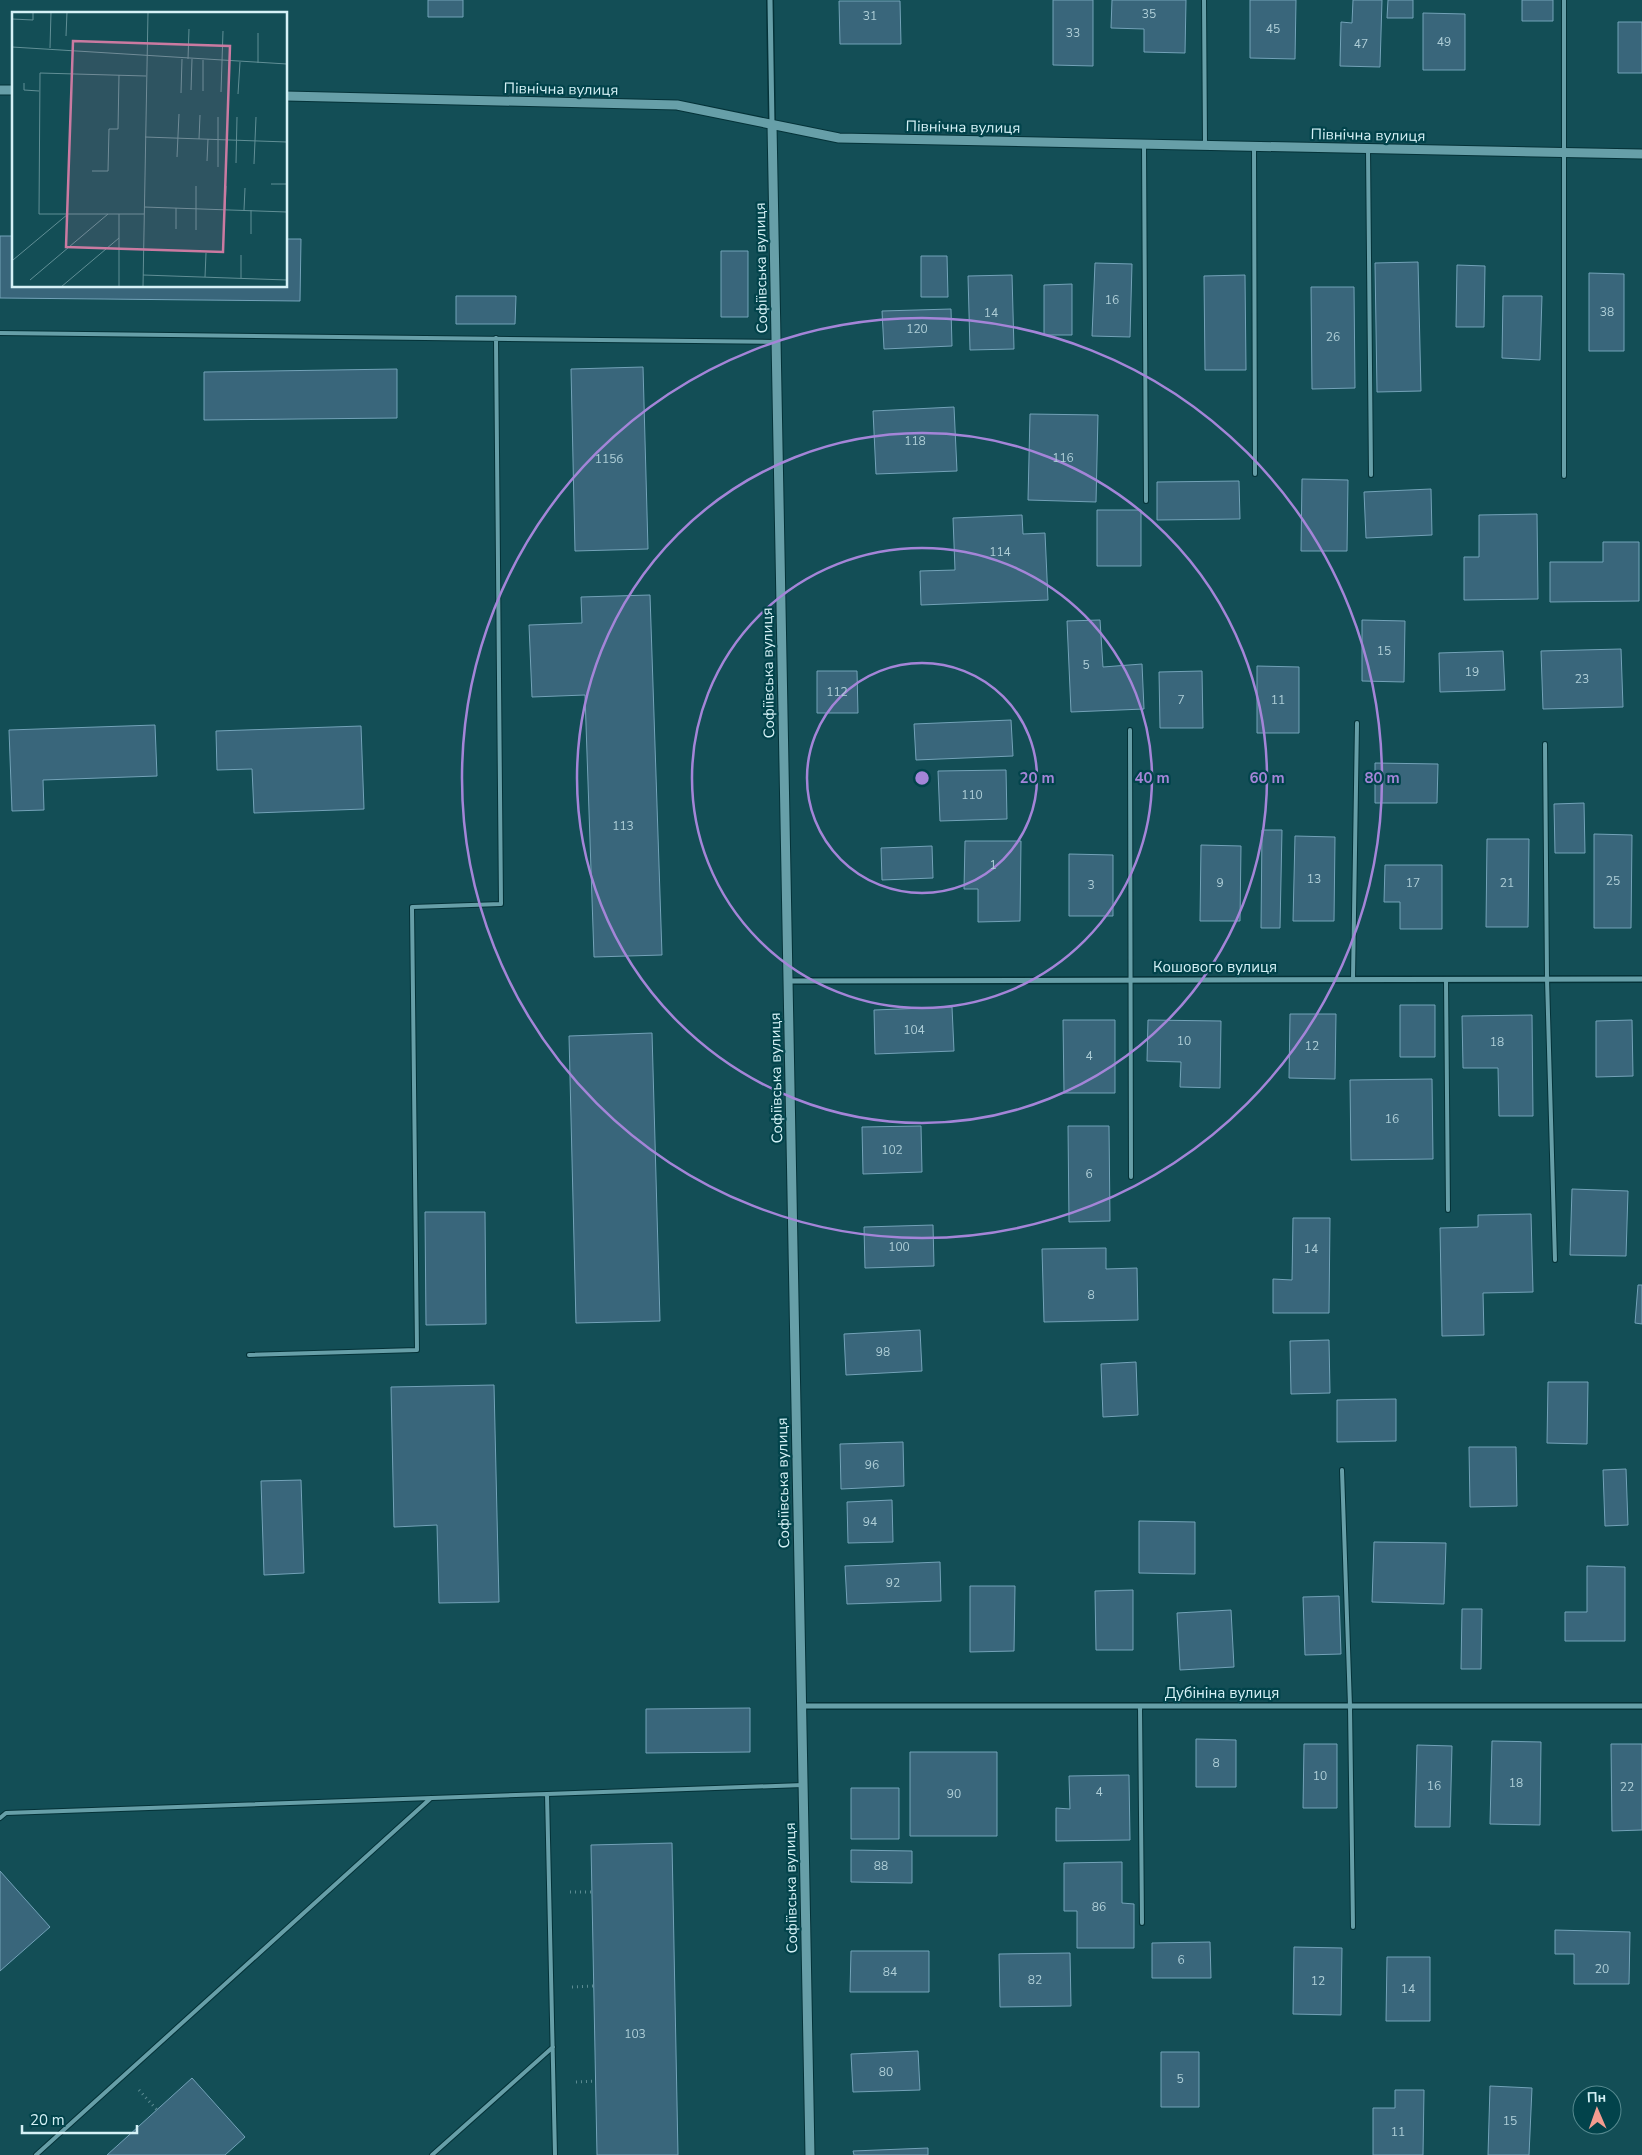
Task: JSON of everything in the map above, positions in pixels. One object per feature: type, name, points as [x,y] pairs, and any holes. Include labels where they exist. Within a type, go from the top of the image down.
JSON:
[{"type":"street","name":"Софіївська вулиця","points":[[770,0],[810,2155]]},
{"type":"street","name":"Північна вулиця","points":[[288,96],[677,105],[839,138],[1642,154]]},
{"type":"street","name":"Кошового вулиця","points":[[788,981],[1642,979]]},
{"type":"street","name":"Дубініна вулиця","points":[[801,1706],[1642,1706]]},
{"type":"lane","points":[[1204,0],[1205,146]]},
{"type":"lane","points":[[1564,0],[1564,476]]},
{"type":"lane","points":[[1144,144],[1146,501]]},
{"type":"lane","points":[[1254,146],[1255,474]]},
{"type":"lane","points":[[1368,149],[1371,476]]},
{"type":"lane","points":[[0,333],[776,342]]},
{"type":"lane","points":[[249,1355],[417,1350],[412,908],[501,904],[496,338]]},
{"type":"lane","points":[[1353,980],[1357,723]]},
{"type":"lane","points":[[1130,730],[1131,1176]]},
{"type":"lane","points":[[1546,744],[1547,979],[1555,1260]]},
{"type":"lane","points":[[1446,979],[1448,1210]]},
{"type":"lane","points":[[1342,1470],[1350,1706],[1353,1927]]},
{"type":"lane","points":[[1140,1706],[1142,1923]]},
{"type":"lane","points":[[0,1813],[803,1785]]},
{"type":"lane","points":[[547,1794],[556,2155]]},
{"type":"lane","points":[[36,2155],[431,1798]]},
{"type":"lane","points":[[0,1818],[6,1813]]},
{"type":"lane","points":[[432,2155],[553,2047]]},
{"type":"building","points":[[428,0],[463,0],[463,17],[428,17]]},
{"type":"building","points":[[1053,0],[1093,0],[1093,66],[1053,65]]},
{"type":"building","points":[[1112,0],[1186,0],[1185,53],[1144,52],[1144,29],[1111,28]]},
{"type":"building","points":[[1250,0],[1296,0],[1295,59],[1250,58]]},
{"type":"building","points":[[1353,0],[1382,0],[1380,67],[1340,66],[1341,22],[1352,23]]},
{"type":"building","points":[[1388,0],[1413,0],[1413,18],[1387,18]]},
{"type":"building","points":[[1522,0],[1553,0],[1553,21],[1522,21]]},
{"type":"building","points":[[839,1],[900,1],[901,44],[840,44]]},
{"type":"building","points":[[1423,13],[1465,14],[1465,70],[1423,70]]},
{"type":"building","points":[[1618,22],[1642,22],[1642,73],[1618,73]]},
{"type":"building","points":[[0,236],[12,236],[12,288],[288,288],[288,239],[301,239],[300,301],[0,298]]},
{"type":"building","points":[[721,251],[748,251],[748,317],[721,317]]},
{"type":"building","points":[[921,256],[947,256],[948,297],[921,297]]},
{"type":"building","points":[[1418,262],[1421,391],[1377,392],[1375,263]]},
{"type":"building","points":[[1095,263],[1132,264],[1130,337],[1092,336]]},
{"type":"building","points":[[1457,265],[1485,266],[1484,327],[1456,327]]},
{"type":"building","points":[[1589,273],[1624,274],[1624,351],[1589,351]]},
{"type":"building","points":[[1012,275],[1014,349],[970,350],[968,276]]},
{"type":"building","points":[[1245,275],[1246,370],[1205,370],[1204,276]]},
{"type":"building","points":[[1072,284],[1072,335],[1044,335],[1044,285]]},
{"type":"building","points":[[1311,287],[1354,287],[1355,388],[1312,389]]},
{"type":"building","points":[[456,296],[516,296],[515,324],[456,324]]},
{"type":"building","points":[[1503,296],[1542,296],[1540,360],[1502,358]]},
{"type":"building","points":[[951,309],[952,346],[884,349],[882,311]]},
{"type":"building","points":[[643,367],[648,549],[575,551],[571,369]]},
{"type":"building","points":[[397,369],[397,418],[204,420],[204,372]]},
{"type":"building","points":[[954,407],[957,471],[876,474],[873,411]]},
{"type":"building","points":[[1030,414],[1098,415],[1096,502],[1028,500]]},
{"type":"building","points":[[1302,479],[1348,480],[1347,551],[1301,551]]},
{"type":"building","points":[[1239,481],[1240,519],[1157,520],[1157,482]]},
{"type":"building","points":[[1431,489],[1432,535],[1366,538],[1364,492]]},
{"type":"building","points":[[1097,510],[1141,510],[1141,566],[1097,566]]},
{"type":"building","points":[[1537,514],[1538,599],[1464,600],[1464,557],[1479,557],[1479,515]]},
{"type":"building","points":[[1022,515],[1023,534],[1045,533],[1048,600],[921,605],[920,571],[955,570],[953,518]]},
{"type":"building","points":[[1603,542],[1639,542],[1639,601],[1550,602],[1550,562],[1603,562]]},
{"type":"building","points":[[650,595],[662,955],[594,957],[585,695],[532,697],[529,625],[582,623],[581,597]]},
{"type":"building","points":[[1100,620],[1103,667],[1142,664],[1144,709],[1071,712],[1067,621]]},
{"type":"building","points":[[1362,620],[1405,621],[1404,682],[1362,681]]},
{"type":"building","points":[[1621,649],[1623,707],[1543,709],[1541,651]]},
{"type":"building","points":[[1503,651],[1505,690],[1440,692],[1439,653]]},
{"type":"building","points":[[1257,666],[1299,667],[1299,733],[1257,733]]},
{"type":"building","points":[[817,671],[857,671],[858,713],[817,713]]},
{"type":"building","points":[[1202,671],[1203,728],[1160,728],[1159,672]]},
{"type":"building","points":[[1011,720],[1013,756],[916,760],[914,724]]},
{"type":"building","points":[[155,725],[157,776],[43,780],[44,810],[12,811],[9,730]]},
{"type":"building","points":[[361,726],[364,809],[254,813],[252,769],[217,770],[216,731]]},
{"type":"building","points":[[1375,763],[1438,764],[1437,803],[1375,803]]},
{"type":"building","points":[[1006,770],[1007,819],[940,821],[938,771]]},
{"type":"building","points":[[1584,803],[1585,853],[1555,853],[1554,804]]},
{"type":"building","points":[[1262,830],[1282,830],[1280,928],[1261,928]]},
{"type":"building","points":[[1594,834],[1632,835],[1631,928],[1594,928]]},
{"type":"building","points":[[1295,836],[1335,837],[1334,921],[1293,921]]},
{"type":"building","points":[[1487,839],[1529,839],[1528,927],[1486,927]]},
{"type":"building","points":[[965,841],[1021,841],[1020,921],[978,922],[978,889],[964,889]]},
{"type":"building","points":[[1201,845],[1241,846],[1240,921],[1200,921]]},
{"type":"building","points":[[932,846],[933,878],[882,880],[881,848]]},
{"type":"building","points":[[1069,854],[1113,855],[1113,916],[1069,916]]},
{"type":"building","points":[[1385,865],[1442,865],[1442,929],[1400,929],[1400,902],[1384,902]]},
{"type":"building","points":[[1400,1005],[1435,1005],[1435,1057],[1400,1057]]},
{"type":"building","points":[[952,1007],[954,1051],[875,1054],[874,1010]]},
{"type":"building","points":[[1290,1014],[1336,1014],[1335,1079],[1289,1078]]},
{"type":"building","points":[[1532,1015],[1533,1116],[1499,1116],[1498,1068],[1463,1068],[1462,1016]]},
{"type":"building","points":[[1063,1020],[1115,1020],[1115,1093],[1064,1093]]},
{"type":"building","points":[[1148,1020],[1221,1021],[1220,1088],[1180,1087],[1181,1062],[1147,1061]]},
{"type":"building","points":[[1632,1020],[1633,1076],[1596,1077],[1596,1021]]},
{"type":"building","points":[[652,1033],[660,1321],[576,1323],[569,1036]]},
{"type":"building","points":[[1432,1079],[1433,1159],[1351,1160],[1350,1080]]},
{"type":"building","points":[[921,1126],[922,1172],[863,1174],[862,1127]]},
{"type":"building","points":[[1068,1126],[1109,1126],[1110,1221],[1069,1222]]},
{"type":"building","points":[[1572,1189],[1628,1191],[1626,1256],[1570,1255]]},
{"type":"building","points":[[425,1212],[485,1212],[486,1324],[426,1325]]},
{"type":"building","points":[[1531,1214],[1533,1292],[1483,1293],[1484,1335],[1442,1336],[1440,1228],[1478,1227],[1478,1215]]},
{"type":"building","points":[[1293,1218],[1330,1218],[1329,1313],[1273,1313],[1273,1279],[1292,1280]]},
{"type":"building","points":[[933,1225],[934,1266],[865,1268],[864,1227]]},
{"type":"building","points":[[1106,1248],[1106,1269],[1137,1268],[1138,1320],[1044,1322],[1042,1249]]},
{"type":"building","points":[[1638,1285],[1642,1285],[1642,1324],[1635,1323]]},
{"type":"building","points":[[920,1330],[922,1371],[846,1375],[844,1334]]},
{"type":"building","points":[[1329,1340],[1330,1393],[1291,1394],[1290,1341]]},
{"type":"building","points":[[1136,1362],[1138,1415],[1103,1417],[1101,1364]]},
{"type":"building","points":[[1548,1382],[1588,1382],[1587,1444],[1547,1443]]},
{"type":"building","points":[[494,1385],[499,1602],[439,1603],[437,1525],[394,1527],[391,1387]]},
{"type":"building","points":[[1396,1399],[1396,1441],[1337,1442],[1337,1400]]},
{"type":"building","points":[[903,1442],[904,1486],[841,1489],[840,1444]]},
{"type":"building","points":[[1469,1447],[1516,1447],[1517,1506],[1470,1507]]},
{"type":"building","points":[[1626,1469],[1628,1525],[1605,1526],[1603,1470]]},
{"type":"building","points":[[301,1480],[304,1573],[264,1575],[261,1481]]},
{"type":"building","points":[[892,1500],[893,1542],[848,1543],[847,1502]]},
{"type":"building","points":[[1139,1521],[1195,1522],[1195,1574],[1139,1573]]},
{"type":"building","points":[[1374,1542],[1446,1543],[1444,1604],[1372,1602]]},
{"type":"building","points":[[940,1562],[941,1601],[847,1604],[845,1566]]},
{"type":"building","points":[[1587,1566],[1625,1567],[1625,1641],[1565,1641],[1565,1612],[1587,1612]]},
{"type":"building","points":[[970,1586],[1015,1586],[1014,1651],[970,1652]]},
{"type":"building","points":[[1133,1590],[1133,1650],[1096,1650],[1095,1591]]},
{"type":"building","points":[[1339,1596],[1341,1654],[1305,1655],[1303,1597]]},
{"type":"building","points":[[1462,1609],[1482,1609],[1481,1669],[1461,1669]]},
{"type":"building","points":[[1231,1610],[1234,1667],[1180,1670],[1177,1613]]},
{"type":"building","points":[[750,1708],[750,1752],[646,1753],[646,1709]]},
{"type":"building","points":[[1196,1739],[1236,1740],[1236,1787],[1196,1787]]},
{"type":"building","points":[[1492,1741],[1541,1742],[1540,1825],[1490,1824]]},
{"type":"building","points":[[1304,1744],[1337,1744],[1337,1808],[1303,1808]]},
{"type":"building","points":[[1611,1744],[1642,1744],[1642,1830],[1612,1831]]},
{"type":"building","points":[[1417,1745],[1452,1746],[1450,1827],[1415,1827]]},
{"type":"building","points":[[910,1752],[997,1752],[997,1836],[910,1836]]},
{"type":"building","points":[[1129,1775],[1130,1840],[1056,1841],[1056,1808],[1070,1809],[1069,1776]]},
{"type":"building","points":[[851,1788],[899,1788],[899,1839],[851,1839]]},
{"type":"building","points":[[672,1843],[678,2155],[597,2155],[591,1845]]},
{"type":"building","points":[[851,1850],[912,1851],[912,1883],[851,1882]]},
{"type":"building","points":[[1122,1862],[1122,1903],[1134,1904],[1134,1948],[1077,1948],[1077,1911],[1064,1911],[1064,1863]]},
{"type":"building","points":[[0,1871],[50,1927],[0,1971]]},
{"type":"building","points":[[1555,1930],[1630,1932],[1629,1984],[1574,1984],[1574,1954],[1555,1954]]},
{"type":"building","points":[[1210,1942],[1211,1978],[1152,1978],[1152,1943]]},
{"type":"building","points":[[1294,1947],[1342,1948],[1341,2015],[1293,2014]]},
{"type":"building","points":[[851,1951],[929,1951],[929,1992],[850,1992]]},
{"type":"building","points":[[1070,1953],[1071,2006],[1000,2007],[999,1954]]},
{"type":"building","points":[[1387,1957],[1430,1957],[1430,2021],[1386,2021]]},
{"type":"building","points":[[918,2051],[920,2090],[853,2092],[851,2054]]},
{"type":"building","points":[[1161,2052],[1199,2052],[1199,2107],[1161,2107]]},
{"type":"building","points":[[192,2078],[245,2137],[225,2155],[107,2155]]},
{"type":"building","points":[[1490,2086],[1532,2088],[1529,2155],[1488,2155]]},
{"type":"building","points":[[1395,2090],[1424,2090],[1423,2155],[1373,2155],[1373,2108],[1395,2108]]},
{"type":"building","points":[[928,2148],[928,2155],[854,2155],[853,2151]]}]
